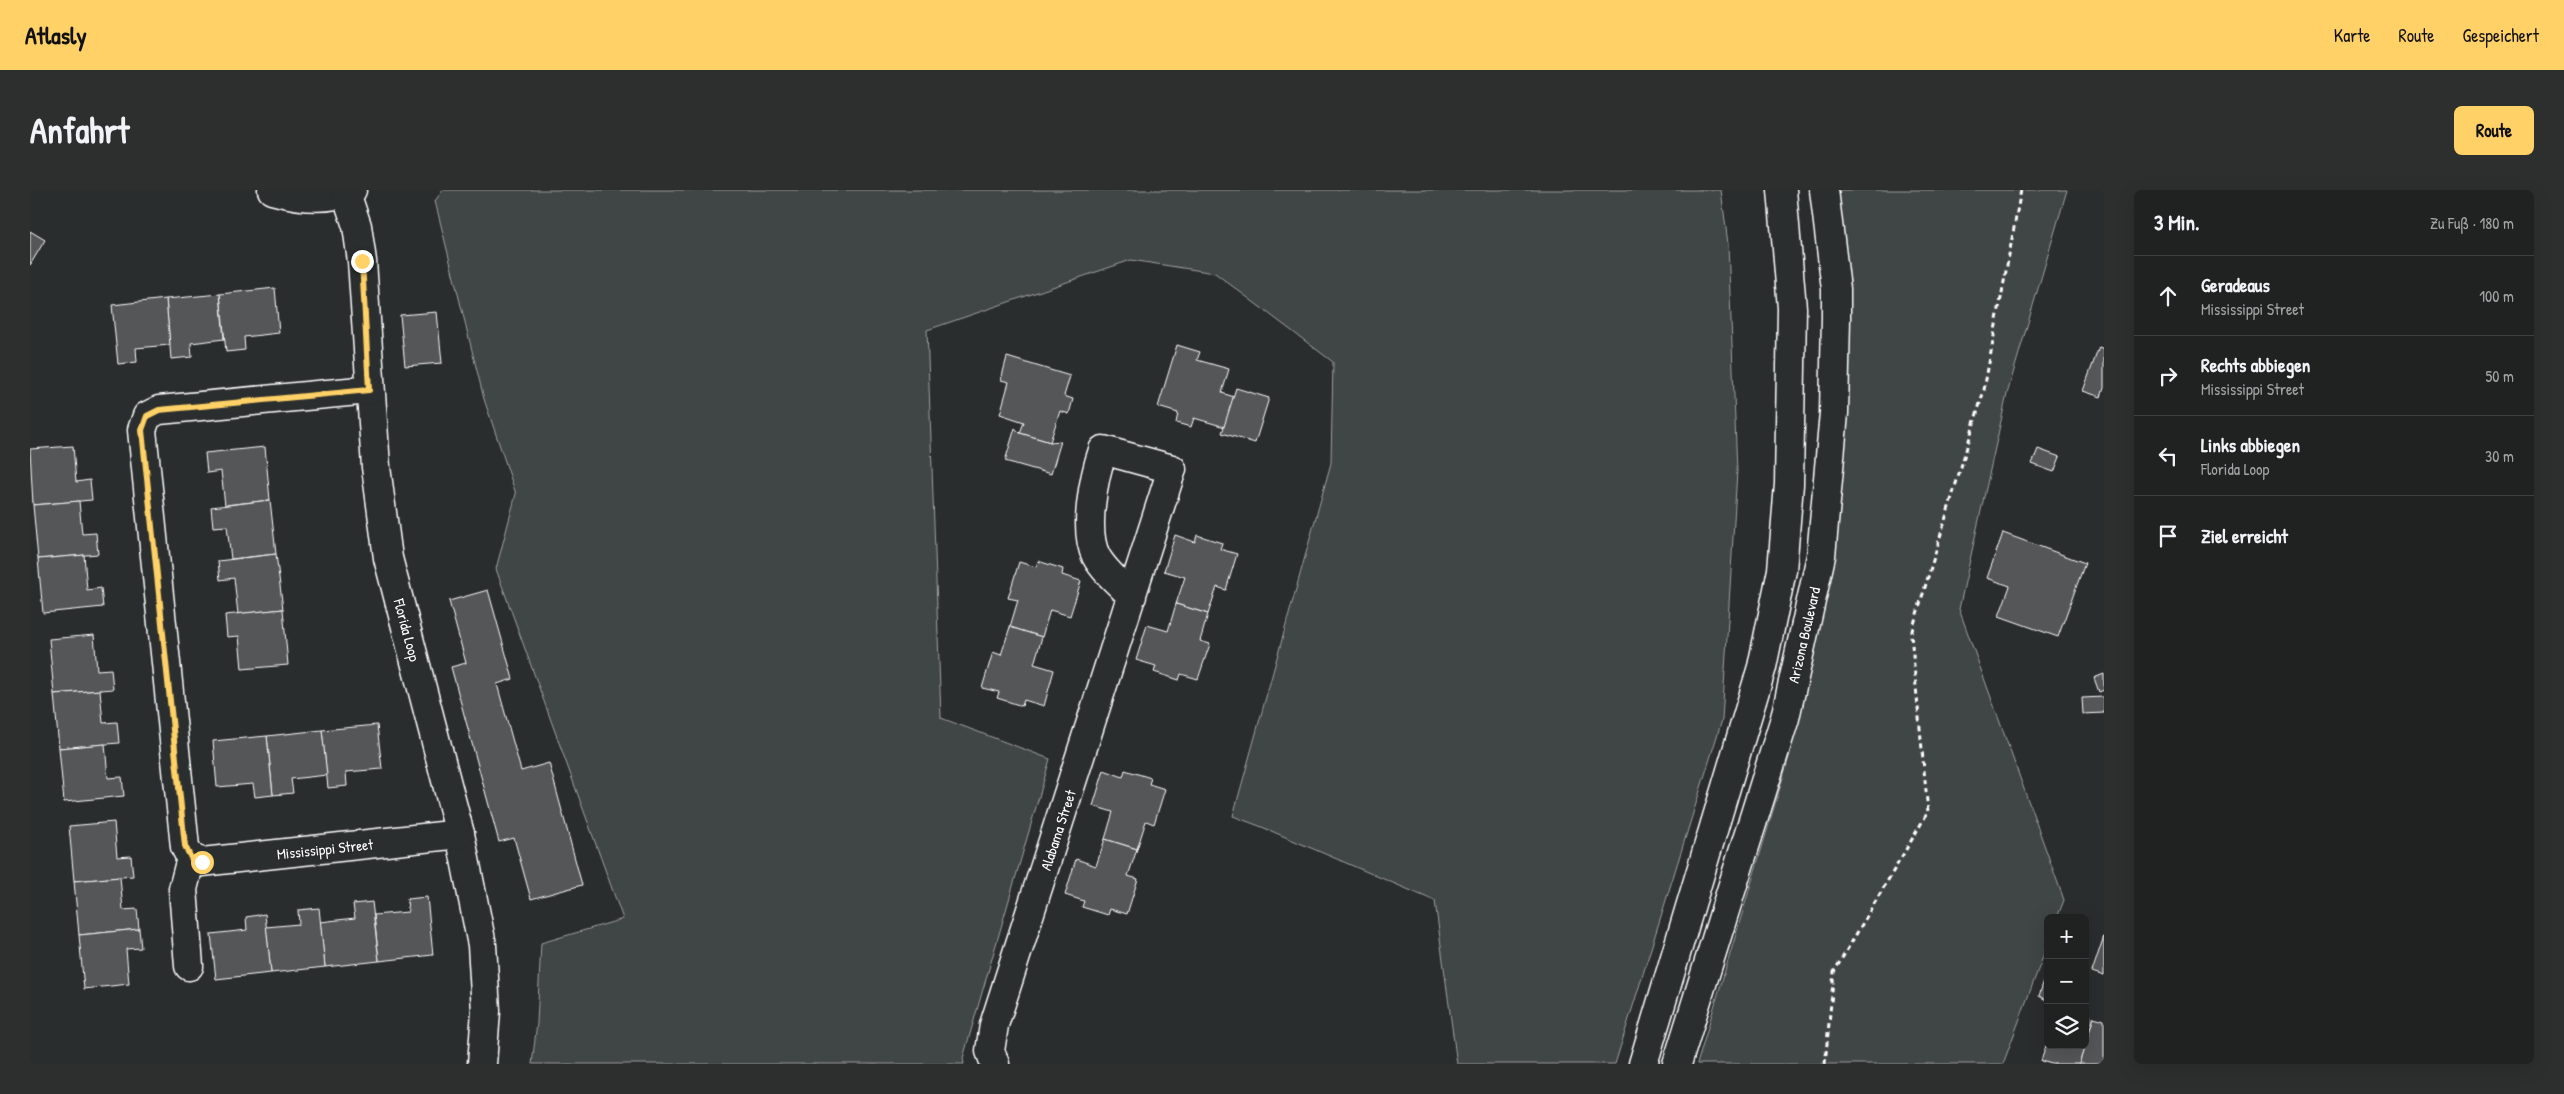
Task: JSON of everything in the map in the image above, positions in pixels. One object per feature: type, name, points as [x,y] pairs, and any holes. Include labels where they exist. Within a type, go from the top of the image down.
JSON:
[{"type":"street","points":[[272,190],[292,196],[319,197],[349,191]]},
{"type":"street","points":[[1643,1064],[1762,667],[1782,570],[1789,484],[1792,308],[1782,190]]},
{"type":"street","name":"Arizona Boulevard","points":[[1678,1064],[1785,718],[1821,556],[1834,413],[1836,289],[1824,190]]},
{"type":"street","name":"Florida Loop","points":[[349,191],[362,261],[369,390],[388,558],[460,834],[482,945],[486,1010],[482,1064]]},
{"type":"street","points":[[189,966],[182,890],[191,858],[185,846],[142,430],[144,423],[147,416],[159,410],[369,390]]},
{"type":"street","points":[[1790,422],[1804,441],[1811,445],[1831,447]]},
{"type":"street","name":"Alabama Street","points":[[995,1064],[990,1051],[994,1025],[1132,596],[1172,468],[1103,450],[1091,496],[1091,529],[1096,555],[1132,596]]},
{"type":"street","name":"Mississippi Street","points":[[191,858],[202,862],[460,834]]},
{"type":"path","points":[[1825,1064],[1834,972],[1928,812],[1911,634],[1984,390],[2021,190]]},
{"type":"shaded area","points":[[443,190],[1721,190],[1728,244],[1737,471],[1722,720],[1615,1064],[1457,1064],[1435,901],[1233,816],[1331,463],[1333,362],[1215,273],[1131,260],[927,330],[941,718],[1050,759],[963,1058],[964,1064],[532,1064],[537,1023],[541,943],[623,919],[496,569],[516,494],[484,399],[435,201]]},
{"type":"shaded area","points":[[1832,190],[2067,190],[2007,394],[1959,609],[2064,900],[2059,914],[2044,914],[2044,954],[2003,1064],[1697,1064],[1790,754],[1829,549]]},
{"type":"building","points":[[30,231],[45,240],[30,265]]},
{"type":"building","points":[[275,288],[279,333],[244,337],[245,350],[226,352],[220,294]]},
{"type":"building","points":[[220,294],[224,339],[191,343],[192,357],[171,359],[166,299]]},
{"type":"building","points":[[166,299],[170,345],[136,348],[137,362],[118,364],[112,305]]},
{"type":"building","points":[[437,312],[442,363],[405,366],[400,315]]},
{"type":"building","points":[[1177,345],[1200,352],[1197,360],[1229,369],[1222,393],[1234,397],[1225,427],[1194,418],[1191,427],[1176,423],[1178,413],[1158,407]]},
{"type":"building","points":[[2099,347],[2104,349],[2104,388],[2101,397],[2083,391]]},
{"type":"building","points":[[1007,357],[1070,376],[1064,396],[1073,399],[1069,414],[1060,411],[1050,442],[1020,433],[1024,422],[1000,414],[1009,382],[1001,380]]},
{"type":"building","points":[[1236,388],[1269,398],[1255,443],[1222,433]]},
{"type":"building","points":[[1015,428],[1020,433],[1050,442],[1061,441],[1051,474],[1005,461]]},
{"type":"building","points":[[73,446],[76,482],[90,480],[92,500],[33,505],[30,449]]},
{"type":"building","points":[[265,447],[270,500],[225,505],[221,471],[207,473],[205,453]]},
{"type":"building","points":[[2038,449],[2060,457],[2054,472],[2032,464]]},
{"type":"building","points":[[270,500],[276,554],[231,559],[227,526],[213,527],[211,507]]},
{"type":"building","points":[[79,501],[82,534],[96,533],[98,554],[38,559],[33,505]]},
{"type":"building","points":[[2003,533],[2085,563],[2058,637],[1999,616],[2010,586],[1987,578]]},
{"type":"building","points":[[1175,535],[1195,542],[1197,535],[1222,543],[1220,549],[1237,554],[1226,590],[1217,587],[1208,614],[1176,604],[1185,577],[1164,571]]},
{"type":"building","points":[[276,554],[283,609],[238,614],[234,578],[220,580],[218,561]]},
{"type":"building","points":[[84,555],[87,590],[101,588],[103,607],[43,613],[38,559]]},
{"type":"building","points":[[1038,561],[1063,569],[1062,575],[1081,581],[1070,616],[1050,610],[1042,637],[1010,627],[1018,600],[1008,598],[1019,562],[1036,567]]},
{"type":"building","points":[[488,590],[513,679],[497,684],[521,771],[549,763],[582,885],[531,899],[514,838],[499,842],[451,667],[466,663],[449,601]]},
{"type":"building","points":[[1176,604],[1208,614],[1200,641],[1210,644],[1198,679],[1181,674],[1179,680],[1154,672],[1156,666],[1136,660],[1147,625],[1168,631]]},
{"type":"building","points":[[283,609],[288,665],[242,669],[239,636],[227,637],[225,615]]},
{"type":"building","points":[[1010,627],[1042,637],[1034,664],[1054,670],[1044,706],[1024,700],[1022,706],[997,698],[999,692],[982,688],[993,652],[1001,655]]},
{"type":"building","points":[[94,635],[97,670],[111,669],[113,689],[54,694],[49,639]]},
{"type":"building","points":[[2104,674],[2104,690],[2099,692],[2094,678]]},
{"type":"building","points":[[100,690],[103,723],[117,722],[119,743],[59,748],[54,694]]},
{"type":"building","points":[[2104,697],[2104,713],[2083,714],[2082,698]]},
{"type":"building","points":[[377,725],[382,769],[346,772],[347,786],[328,788],[322,730]]},
{"type":"building","points":[[322,730],[327,775],[291,779],[293,793],[273,795],[267,736]]},
{"type":"building","points":[[267,736],[273,795],[255,797],[253,784],[217,787],[213,741]]},
{"type":"building","points":[[105,744],[108,778],[122,777],[124,796],[64,802],[59,748]]},
{"type":"building","points":[[1104,770],[1123,777],[1125,770],[1151,778],[1149,784],[1165,789],[1154,824],[1146,821],[1137,849],[1105,839],[1113,812],[1093,806]]},
{"type":"building","points":[[114,822],[117,857],[131,856],[133,876],[74,881],[69,826]]},
{"type":"building","points":[[1105,839],[1137,849],[1128,876],[1138,879],[1127,914],[1110,909],[1108,915],[1082,907],[1084,901],[1065,895],[1076,859],[1096,866]]},
{"type":"building","points":[[120,877],[123,910],[137,909],[139,929],[79,935],[74,881]]},
{"type":"building","points":[[427,897],[433,955],[379,961],[374,915],[408,912],[407,899]]},
{"type":"building","points":[[372,902],[379,961],[325,967],[320,922],[355,918],[353,904]]},
{"type":"building","points":[[319,908],[325,967],[271,973],[266,927],[299,924],[298,910]]},
{"type":"building","points":[[265,914],[271,973],[216,979],[211,934],[247,930],[246,917]]},
{"type":"building","points":[[139,929],[141,948],[126,949],[129,984],[84,989],[79,935]]},
{"type":"building","points":[[2104,936],[2104,976],[2092,972]]},
{"type":"building","points":[[2044,980],[2044,999],[2039,996]]},
{"type":"building","points":[[2089,1016],[2094,1017],[2089,1032]]},
{"type":"building","points":[[2094,1017],[2104,1020],[2104,1064],[2079,1064],[2084,1049],[2089,1049],[2089,1033]]},
{"type":"building","points":[[2045,1049],[2084,1049],[2079,1064],[2052,1064],[2041,1061]]},
{"type":"route","points":[[202,862],[191,858],[185,846],[142,430],[147,416],[159,410],[369,390],[362,261]]}]
